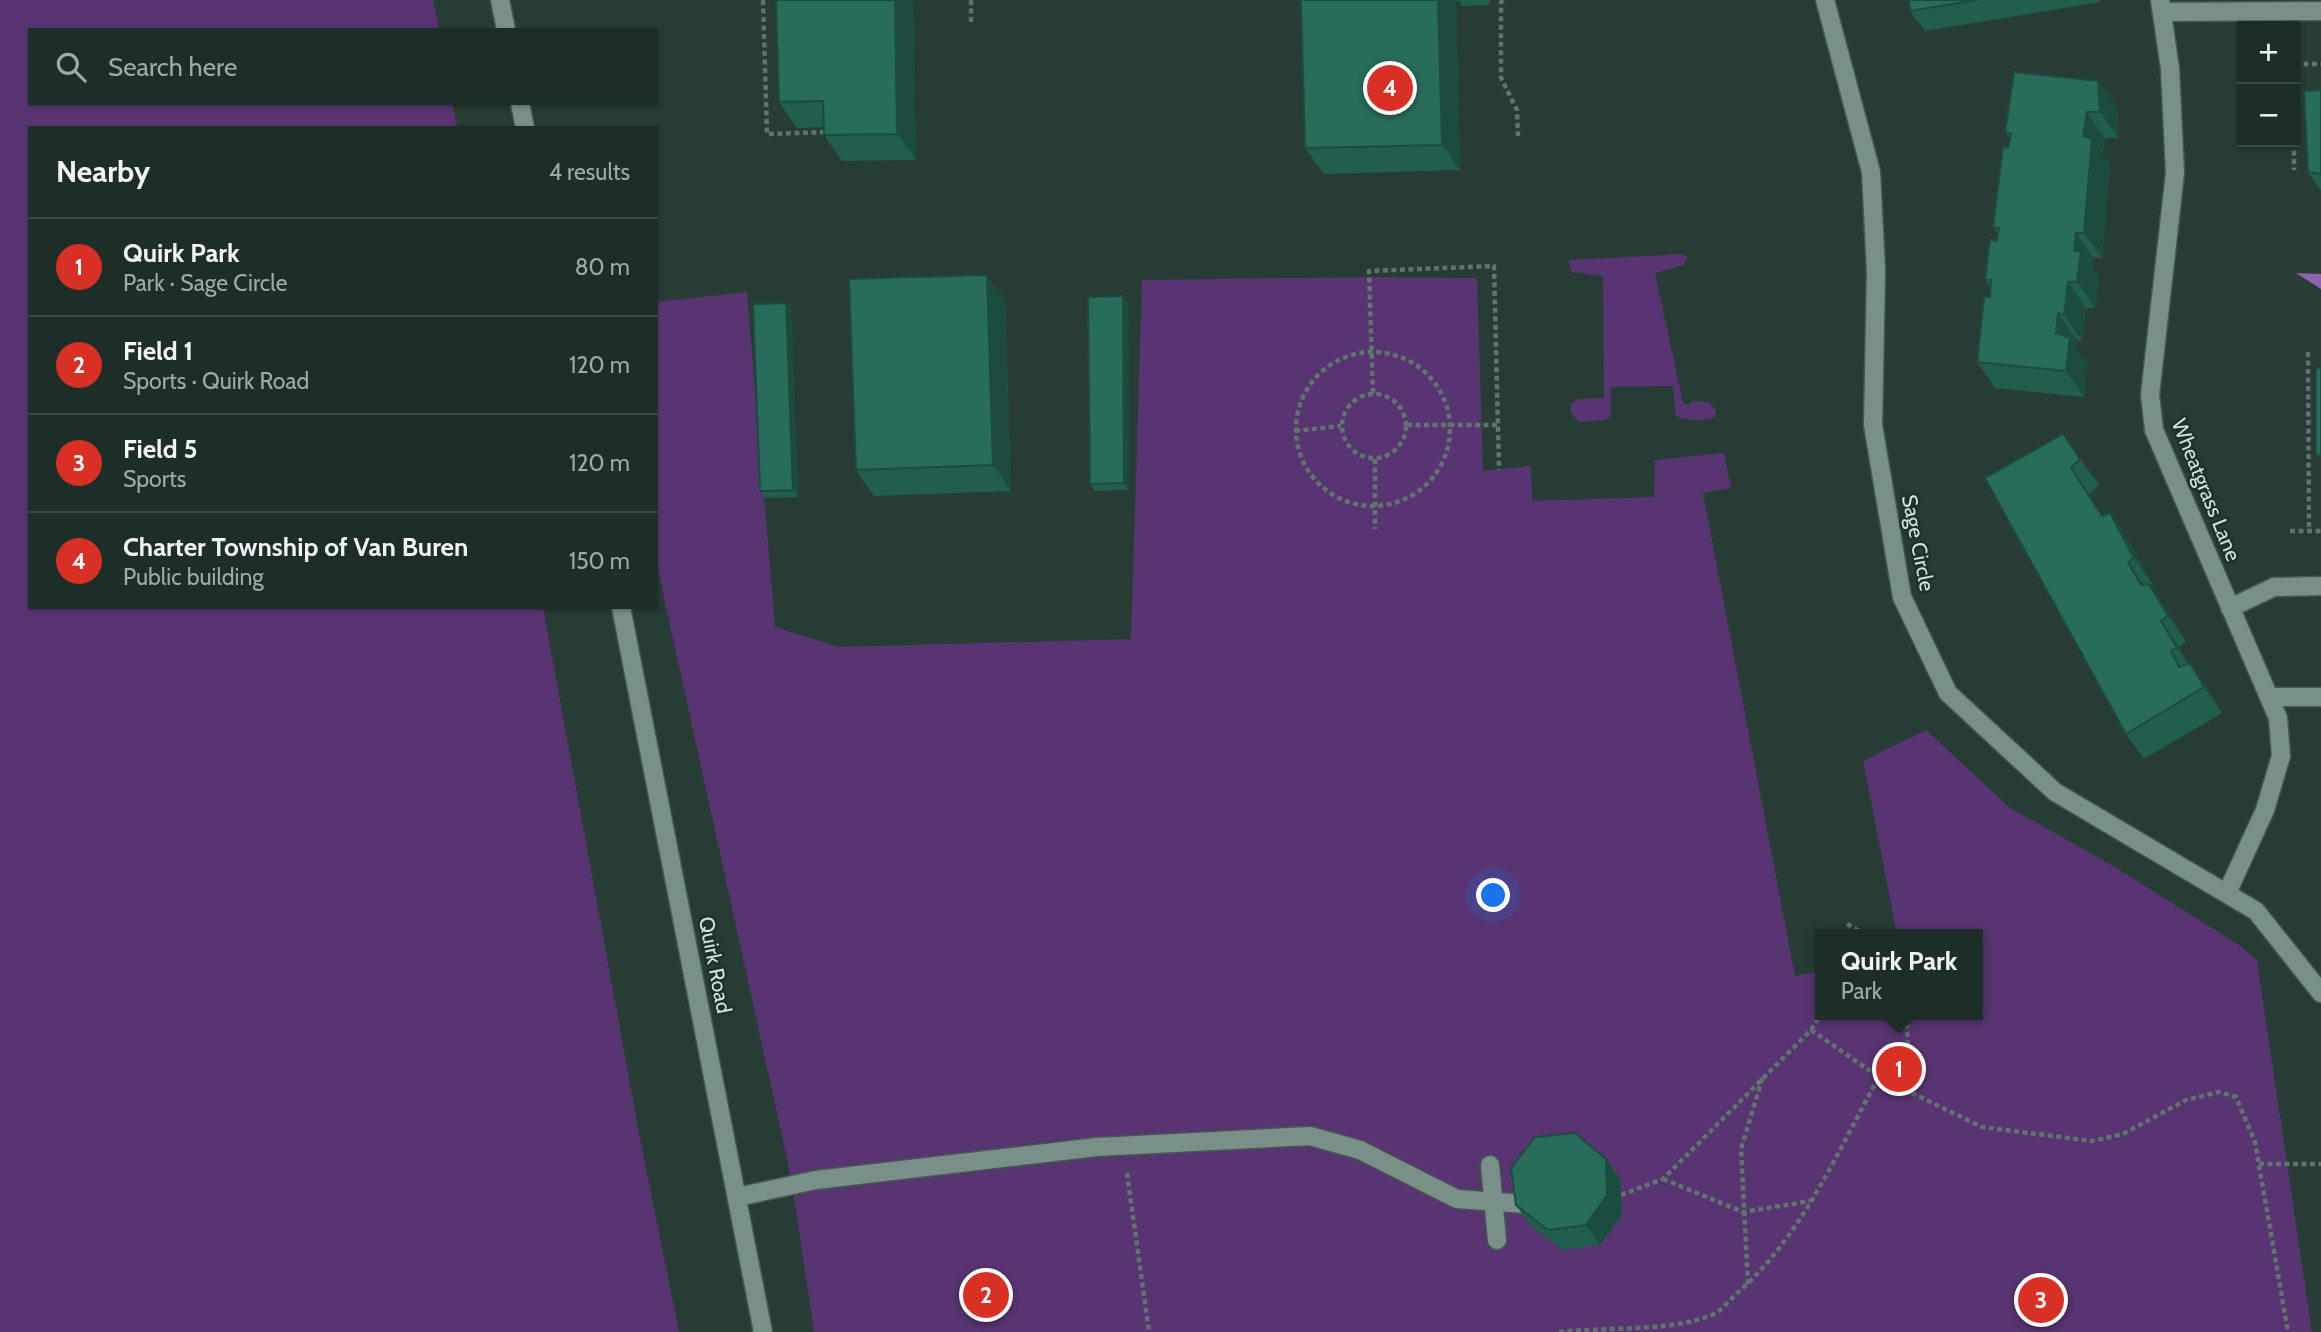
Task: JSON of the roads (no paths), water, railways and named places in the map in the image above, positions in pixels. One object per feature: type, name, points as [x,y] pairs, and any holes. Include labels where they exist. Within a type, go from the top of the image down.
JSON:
[{"type":"street","points":[[500,0],[506,28]]},
{"type":"street","name":"Sage Circle","points":[[1825,0],[1871,172],[1876,271],[1873,425],[1902,597],[1948,693],[2055,792],[2256,911],[2321,993]]},
{"type":"street","points":[[2161,6],[2321,11]]},
{"type":"street","name":"Wheatgrass Lane","points":[[2161,6],[2171,74],[2175,173],[2150,395],[2154,430],[2278,718],[2281,757],[2265,810],[2227,893]]},
{"type":"street","points":[[520,105],[525,126]]},
{"type":"street","points":[[2230,608],[2274,587],[2321,586]]},
{"type":"street","name":"Quirk Road","points":[[621,609],[763,1332]]},
{"type":"street","points":[[2269,697],[2321,697]]},
{"type":"street","points":[[737,1197],[816,1180],[1123,1145],[1310,1136],[1360,1150],[1457,1199],[1527,1203]]},
{"type":"street","points":[[1490,1165],[1497,1240]]},
{"type":"place","name":"Charter Township of Van Buren","points":[[1390,88]]},
{"type":"place","name":"Quirk Park","points":[[1899,1069]]},
{"type":"place","name":"Field 1","points":[[986,1295]]},
{"type":"place","name":"Field 5","points":[[2041,1300]]}]
